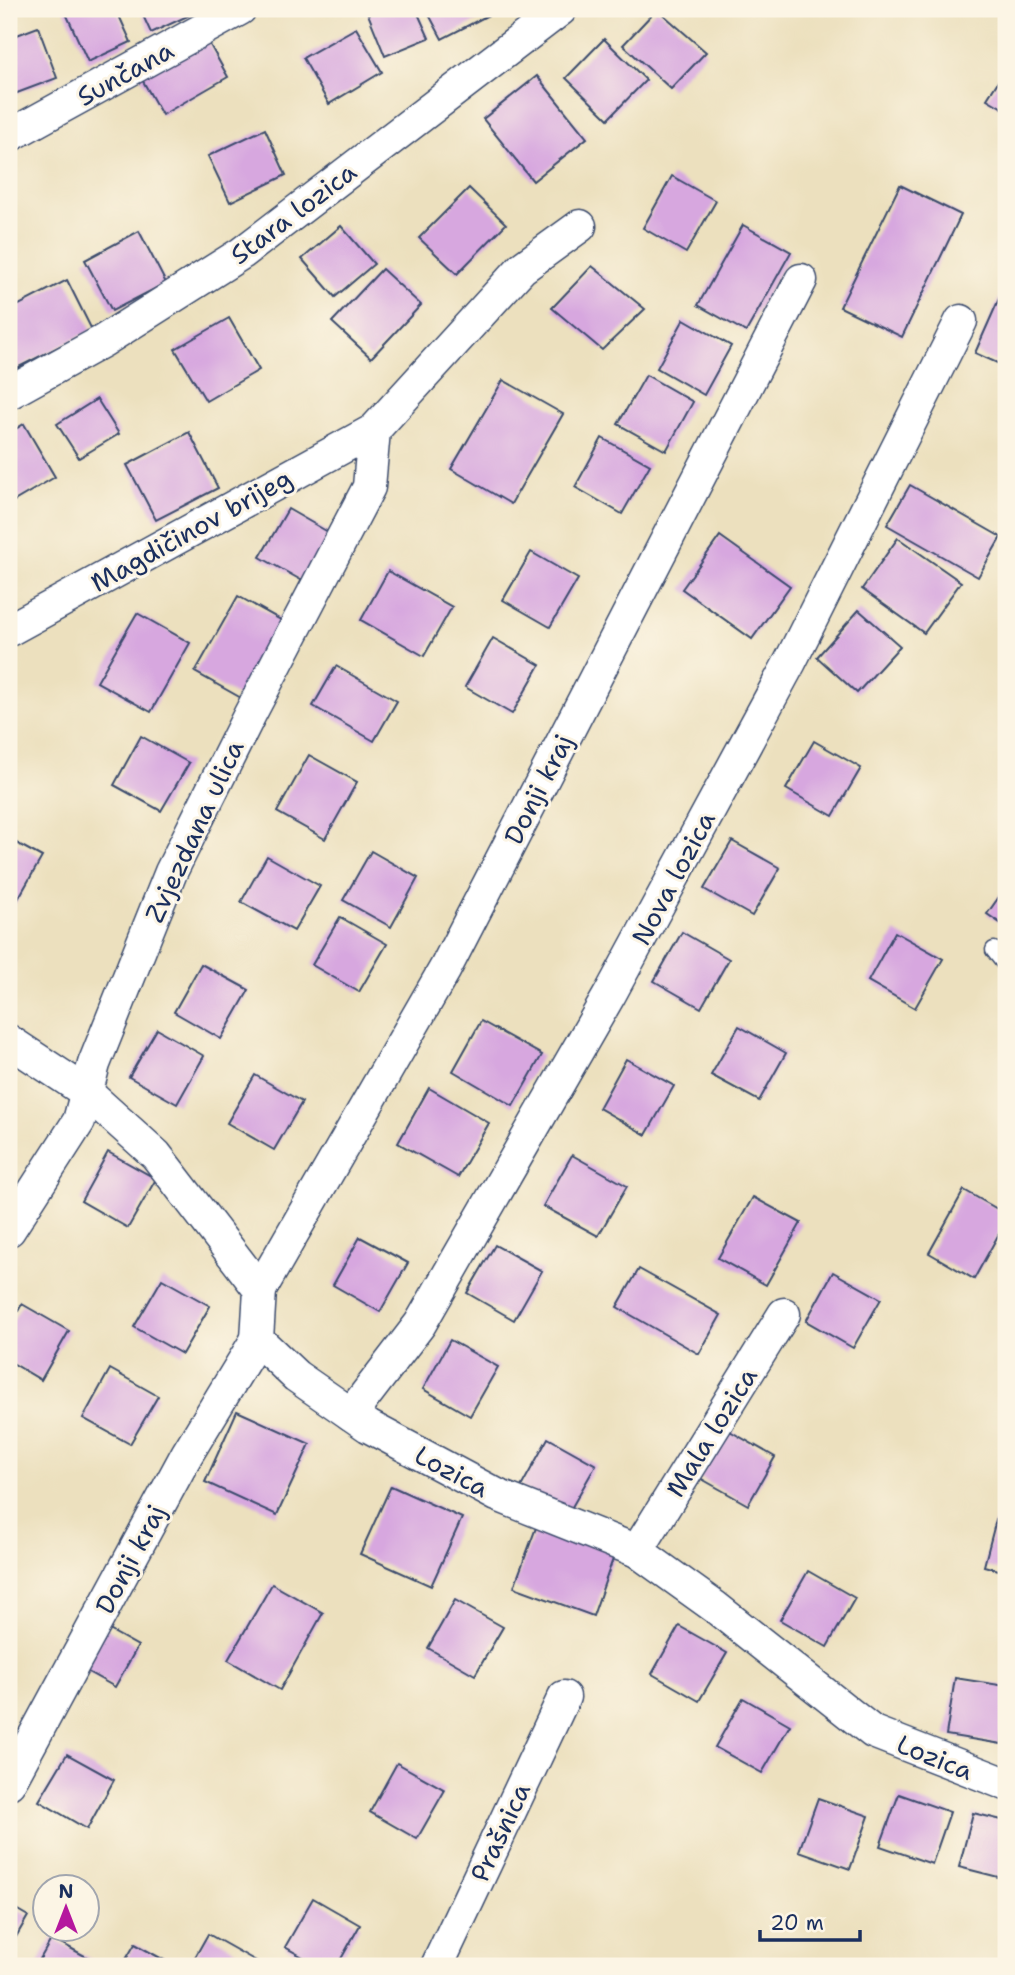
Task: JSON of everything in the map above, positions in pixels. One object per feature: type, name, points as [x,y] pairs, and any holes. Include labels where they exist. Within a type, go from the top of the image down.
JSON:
[{"type":"street","name":"Sunčana","points":[[9,136],[240,9]]},
{"type":"street","name":"Stara lozica","points":[[9,393],[103,341],[242,254],[561,9]]},
{"type":"street","name":"Magdičinov brijeg","points":[[9,630],[374,430],[522,268],[580,226]]},
{"type":"street","name":"Donji kraj","points":[[260,1290],[445,969],[801,280]]},
{"type":"street","name":"Nova lozica","points":[[351,1414],[420,1324],[610,994],[790,662],[961,321]]},
{"type":"street","name":"Zvjezdana ulica","points":[[9,1230],[79,1121],[94,1064],[172,872],[250,714],[369,487],[374,430]]},
{"type":"street","points":[[9,1041],[86,1092],[156,1154],[260,1290],[257,1339]]},
{"type":"street","name":"Mala lozica","points":[[637,1551],[784,1314]]},
{"type":"street","name":"Donji kraj","points":[[9,1783],[187,1454],[257,1339]]},
{"type":"street","name":"Lozica","points":[[257,1339],[296,1376],[351,1414],[497,1495],[637,1551],[715,1607],[873,1731],[1006,1784]]},
{"type":"street","name":"Prašnica","points":[[437,1966],[564,1697]]},
{"type":"lane","points":[[994,950],[1006,965]]},
{"type":"building","points":[[64,9],[116,9],[131,42],[88,62]]},
{"type":"building","points":[[140,9],[192,9],[194,13],[151,33]]},
{"type":"building","points":[[366,9],[416,9],[429,38],[385,56]]},
{"type":"building","points":[[426,9],[500,9],[442,39]]},
{"type":"building","points":[[657,9],[706,52],[671,89],[623,45]]},
{"type":"building","points":[[38,27],[57,78],[9,96],[9,38]]},
{"type":"building","points":[[356,28],[382,72],[329,104],[303,58]]},
{"type":"building","points":[[205,36],[228,77],[162,115],[139,74]]},
{"type":"building","points":[[604,39],[646,80],[608,119],[566,78]]},
{"type":"building","points":[[1006,69],[1006,110],[987,99]]},
{"type":"building","points":[[537,76],[587,138],[533,181],[483,119]]},
{"type":"building","points":[[265,129],[286,175],[230,202],[208,156]]},
{"type":"building","points":[[672,176],[716,201],[686,253],[643,228]]},
{"type":"building","points":[[900,185],[961,215],[902,337],[840,307]]},
{"type":"building","points":[[469,188],[506,224],[457,274],[419,238]]},
{"type":"building","points":[[743,225],[791,252],[746,332],[698,305]]},
{"type":"building","points":[[341,226],[374,264],[335,297],[302,259]]},
{"type":"building","points":[[139,231],[166,283],[112,311],[85,260]]},
{"type":"building","points":[[592,266],[645,309],[602,350],[552,308]]},
{"type":"building","points":[[382,269],[421,305],[371,358],[332,322]]},
{"type":"building","points":[[67,280],[92,330],[9,372],[9,310]]},
{"type":"building","points":[[1006,283],[1006,367],[975,353]]},
{"type":"building","points":[[229,318],[259,370],[206,401],[175,349]]},
{"type":"building","points":[[684,319],[731,346],[704,395],[657,368]]},
{"type":"building","points":[[646,375],[693,402],[666,451],[618,424]]},
{"type":"building","points":[[503,380],[563,414],[511,504],[451,469]]},
{"type":"building","points":[[97,399],[119,434],[79,458],[57,424]]},
{"type":"building","points":[[24,424],[55,477],[9,504],[9,433]]},
{"type":"building","points":[[189,432],[218,488],[156,520],[127,465]]},
{"type":"building","points":[[602,438],[650,465],[622,514],[575,487]]},
{"type":"building","points":[[910,485],[1001,537],[978,577],[887,525]]},
{"type":"building","points":[[288,509],[335,536],[308,584],[260,557]]},
{"type":"building","points":[[720,536],[790,586],[752,639],[682,589]]},
{"type":"building","points":[[898,538],[961,582],[924,633],[862,589]]},
{"type":"building","points":[[531,552],[578,579],[550,627],[503,600]]},
{"type":"building","points":[[388,571],[452,607],[424,656],[361,620]]},
{"type":"building","points":[[238,596],[286,623],[243,699],[195,672]]},
{"type":"building","points":[[859,610],[900,646],[857,693],[817,657]]},
{"type":"building","points":[[137,613],[190,643],[151,712],[97,682]]},
{"type":"building","points":[[493,638],[540,665],[512,714],[465,687]]},
{"type":"building","points":[[336,666],[397,701],[374,741],[313,706]]},
{"type":"building","points":[[141,736],[189,763],[161,811],[114,785]]},
{"type":"building","points":[[814,741],[861,768],[833,816],[786,789]]},
{"type":"building","points":[[309,755],[357,782],[325,839],[277,812]]},
{"type":"building","points":[[9,839],[42,857],[14,906],[9,903]]},
{"type":"building","points":[[732,841],[780,868],[752,916],[704,889]]},
{"type":"building","points":[[371,851],[418,878],[391,927],[343,900]]},
{"type":"building","points":[[267,856],[320,886],[294,931],[241,902]]},
{"type":"building","points":[[1006,887],[1006,927],[987,914]]},
{"type":"building","points":[[340,917],[387,944],[359,992],[312,965]]},
{"type":"building","points":[[682,932],[729,959],[701,1008],[654,981]]},
{"type":"building","points":[[895,932],[943,959],[915,1008],[868,981]]},
{"type":"building","points":[[201,964],[249,990],[221,1039],[174,1012]]},
{"type":"building","points":[[481,1021],[542,1055],[513,1106],[453,1071]]},
{"type":"building","points":[[739,1026],[786,1053],[759,1101],[711,1075]]},
{"type":"building","points":[[157,1029],[204,1056],[177,1104],[129,1077]]},
{"type":"building","points":[[626,1059],[674,1086],[646,1135],[599,1108]]},
{"type":"building","points":[[255,1075],[302,1102],[274,1150],[227,1123]]},
{"type":"building","points":[[429,1088],[489,1123],[458,1177],[398,1143]]},
{"type":"building","points":[[108,1152],[156,1179],[128,1228],[81,1201]]},
{"type":"building","points":[[572,1155],[627,1186],[598,1236],[543,1206]]},
{"type":"building","points":[[964,1190],[1006,1214],[1006,1221],[974,1279],[929,1253]]},
{"type":"building","points":[[753,1197],[801,1223],[766,1285],[718,1258]]},
{"type":"building","points":[[360,1237],[408,1263],[380,1312],[333,1285]]},
{"type":"building","points":[[495,1245],[542,1271],[514,1320],[467,1293]]},
{"type":"building","points":[[639,1269],[721,1315],[699,1354],[617,1307]]},
{"type":"building","points":[[833,1272],[881,1299],[853,1348],[806,1321]]},
{"type":"building","points":[[162,1279],[210,1306],[182,1354],[134,1327]]},
{"type":"building","points":[[22,1304],[69,1331],[41,1380],[9,1361],[9,1327]]},
{"type":"building","points":[[450,1340],[498,1367],[470,1416],[423,1389]]},
{"type":"building","points":[[110,1369],[158,1396],[130,1444],[83,1418]]},
{"type":"building","points":[[237,1411],[310,1444],[277,1515],[205,1482]]},
{"type":"building","points":[[728,1430],[775,1457],[748,1505],[700,1478]]},
{"type":"building","points":[[548,1438],[596,1465],[568,1514],[521,1487]]},
{"type":"building","points":[[391,1486],[462,1518],[431,1586],[360,1554]]},
{"type":"building","points":[[998,1512],[1006,1514],[1006,1572],[984,1566]]},
{"type":"building","points":[[537,1525],[615,1553],[593,1616],[514,1587]]},
{"type":"building","points":[[808,1571],[855,1598],[827,1647],[780,1620]]},
{"type":"building","points":[[272,1584],[323,1613],[280,1690],[228,1660]]},
{"type":"building","points":[[455,1600],[503,1627],[475,1675],[428,1648]]},
{"type":"building","points":[[679,1626],[727,1653],[699,1701],[652,1674]]},
{"type":"building","points":[[104,1627],[138,1646],[115,1687],[81,1668]]},
{"type":"building","points":[[955,1678],[1006,1686],[1002,1744],[946,1735]]},
{"type":"building","points":[[743,1698],[790,1725],[762,1773],[715,1747]]},
{"type":"building","points":[[67,1754],[114,1780],[87,1829],[39,1801]]},
{"type":"building","points":[[397,1763],[445,1790],[417,1839],[370,1812]]},
{"type":"building","points":[[899,1794],[950,1812],[932,1864],[880,1846]]},
{"type":"building","points":[[818,1798],[869,1816],[850,1869],[799,1851]]},
{"type":"building","points":[[973,1813],[1006,1821],[1006,1879],[959,1867]]},
{"type":"building","points":[[313,1898],[360,1925],[337,1966],[319,1966],[285,1947]]},
{"type":"building","points":[[9,1905],[28,1916],[9,1949]]},
{"type":"building","points":[[208,1934],[256,1961],[253,1966],[190,1966]]},
{"type":"building","points":[[49,1944],[63,1944],[103,1966],[36,1966]]},
{"type":"building","points":[[135,1944],[175,1966],[122,1966]]}]
